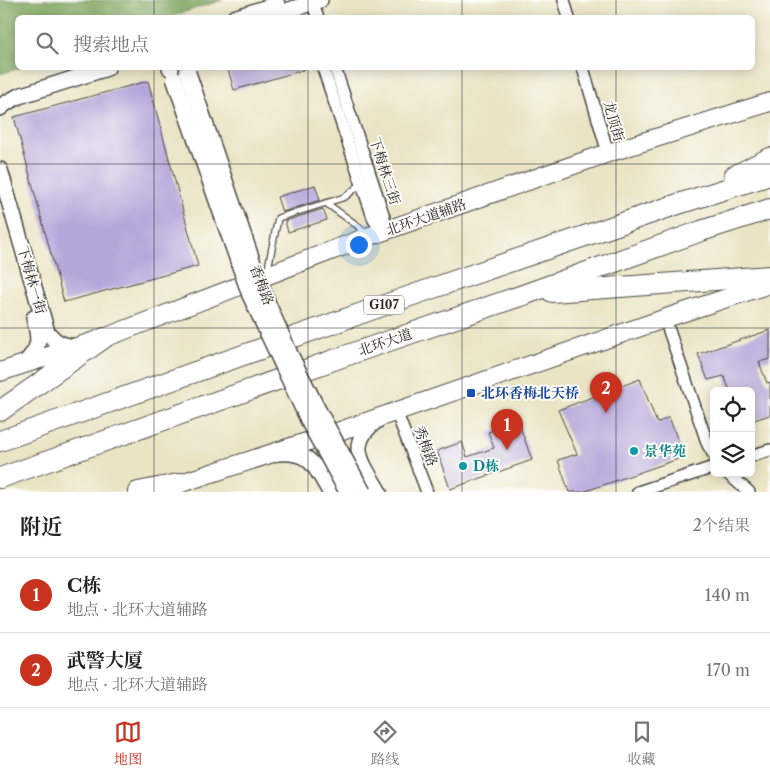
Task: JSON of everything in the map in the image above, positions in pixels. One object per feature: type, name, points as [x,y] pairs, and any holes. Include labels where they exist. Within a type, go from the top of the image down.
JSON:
[{"type":"highway","points":[[675,205],[770,158]]},
{"type":"highway","name":"G107","points":[[0,441],[413,295],[675,205],[770,175]]},
{"type":"highway","name":"北环大道","points":[[0,478],[701,231],[770,209]]},
{"type":"highway","points":[[526,294],[770,276]]},
{"type":"highway","points":[[0,411],[104,338]]},
{"type":"highway","points":[[138,492],[178,484]]},
{"type":"main road","points":[[243,15],[288,0]]},
{"type":"main road","points":[[275,15],[310,4]]},
{"type":"main road","points":[[0,97],[19,88],[76,70]]},
{"type":"main road","points":[[0,108],[16,98],[102,70]]},
{"type":"main road","name":"香梅路","points":[[171,70],[250,295],[310,424],[347,492]]},
{"type":"main road","name":"香梅路","points":[[187,70],[268,304],[317,408],[363,492]]},
{"type":"main road","name":"北环大道辅路","points":[[0,372],[104,338],[384,231],[608,154],[770,102]]},
{"type":"main road","name":"下梅林一街","points":[[0,170],[43,333]]},
{"type":"main road","name":"下梅林一街","points":[[0,198],[43,333]]},
{"type":"main road","points":[[154,492],[770,284]]},
{"type":"main road","points":[[24,364],[36,351],[43,333],[62,345],[75,348]]},
{"type":"main road","points":[[378,492],[359,454],[360,442],[364,432],[372,424],[391,413]]},
{"type":"main road","points":[[268,454],[302,455],[313,464],[328,490]]},
{"type":"main road","points":[[328,490],[328,478],[330,471],[335,465],[342,462],[353,462],[363,465]]},
{"type":"street","points":[[564,0],[568,15]]},
{"type":"street","points":[[310,4],[316,15]]},
{"type":"street","name":"下梅林三街","points":[[324,70],[374,220],[384,231]]},
{"type":"street","name":"下梅林三街","points":[[335,70],[384,217],[384,231]]},
{"type":"street","name":"龙顶街","points":[[584,70],[608,154]]},
{"type":"street","points":[[665,319],[710,448]]},
{"type":"street","name":"秀梅路","points":[[391,413],[427,492]]},
{"type":"street","points":[[755,455],[770,450]]},
{"type":"street","points":[[638,492],[710,468]]},
{"type":"street","points":[[732,477],[749,492]]},
{"type":"lane","points":[[270,274],[269,263],[278,218],[345,197],[362,182]]},
{"type":"lane","points":[[326,203],[358,226],[367,237]]},
{"type":"green space","points":[[0,0],[222,0],[176,15],[15,15],[15,70],[0,74]]},
{"type":"building","points":[[228,70],[303,70],[234,90]]},
{"type":"building","points":[[148,81],[198,266],[64,302],[14,117]]},
{"type":"building","points":[[315,185],[320,200],[282,212],[277,197]]},
{"type":"building","points":[[323,209],[327,220],[288,232],[285,221]]},
{"type":"building","points":[[770,330],[770,359],[759,362],[767,383],[770,382],[770,415],[755,420],[755,387],[728,387],[724,376],[708,380],[698,354]]},
{"type":"building","points":[[640,379],[657,423],[669,417],[684,457],[583,492],[569,492],[558,460],[577,454],[558,410]]},
{"type":"building","points":[[518,421],[532,460],[450,489],[437,451],[462,442],[467,457],[494,448],[488,432]]},
{"type":"place","name":"北环香梅北天桥","points":[[471,393]]},
{"type":"place","name":"武警大厦","points":[[606,413]]},
{"type":"place","name":"C栋","points":[[507,450]]},
{"type":"place","name":"景华苑","points":[[634,451]]},
{"type":"place","name":"D栋","points":[[463,466]]}]
